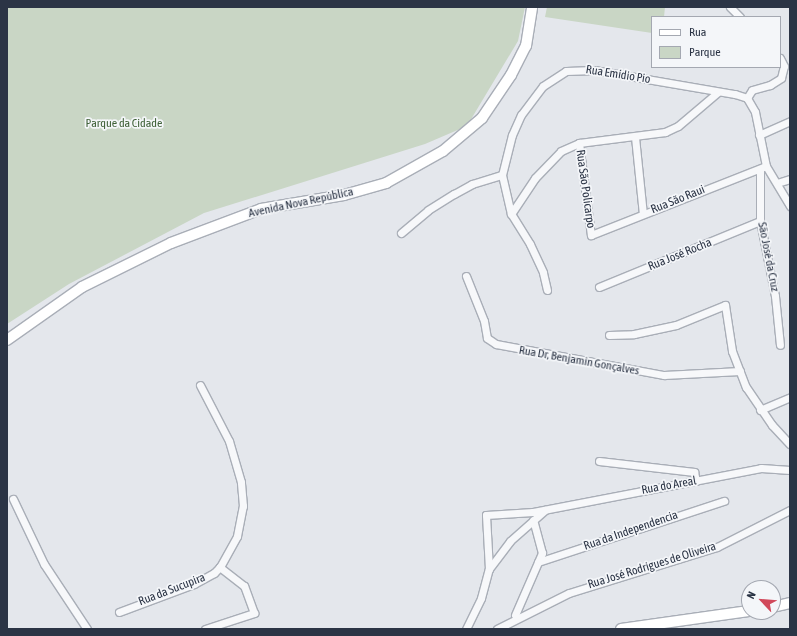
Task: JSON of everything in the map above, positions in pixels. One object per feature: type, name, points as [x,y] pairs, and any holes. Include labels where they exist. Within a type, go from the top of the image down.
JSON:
[{"type":"street","name":"Avenida Nova República","points":[[7,340],[82,287],[171,243],[261,209],[344,195],[386,183],[443,151],[482,118],[511,76],[526,46],[532,7]]},
{"type":"street","points":[[730,7],[739,16]]},
{"type":"street","points":[[781,60],[784,66],[781,78],[770,85],[752,90],[747,98],[755,112],[763,168],[777,183],[790,206]]},
{"type":"street","name":"Rua Emídio Pio","points":[[502,175],[512,135],[521,115],[543,86],[566,71],[594,70],[735,94],[747,98]]},
{"type":"street","points":[[511,214],[534,178],[551,159],[561,151],[579,143],[665,132],[678,126],[718,92]]},
{"type":"street","points":[[759,135],[790,121]]},
{"type":"street","points":[[634,137],[643,214]]},
{"type":"street","name":"Rua São Policarpo","points":[[579,143],[591,235]]},
{"type":"street","name":"Rua São Raui","points":[[591,235],[763,168]]},
{"type":"street","name":"São José da Cruz","points":[[763,168],[760,221],[775,296],[780,345]]},
{"type":"street","points":[[401,233],[428,210],[454,194],[472,184],[502,175],[511,214],[532,249],[547,290]]},
{"type":"street","points":[[777,183],[790,179]]},
{"type":"street","name":"Rua José Rocha","points":[[599,287],[760,221]]},
{"type":"street","name":"Rua Dr, Benjamin Gonçalves","points":[[466,276],[484,321],[487,338],[502,346],[664,375],[740,371]]},
{"type":"street","points":[[609,335],[634,334],[676,324],[725,305],[732,351],[740,371],[760,410],[790,444]]},
{"type":"street","points":[[200,385],[229,442],[243,493],[241,524],[220,567],[244,586],[254,613],[205,629]]},
{"type":"street","points":[[760,410],[790,397]]},
{"type":"street","points":[[599,461],[694,472],[696,481]]},
{"type":"street","name":"Rua do Areal","points":[[489,569],[486,516],[515,515],[761,468],[790,470]]},
{"type":"street","points":[[13,499],[44,564],[87,629]]},
{"type":"street","name":"Rua da Independencia","points":[[538,562],[724,501]]},
{"type":"street","points":[[466,629],[481,598],[489,569],[510,541],[549,508]]},
{"type":"street","name":"Rua José Rodrigues de Oliveira","points":[[497,629],[514,618],[569,593],[717,547],[790,510]]},
{"type":"street","points":[[514,618],[542,553],[533,520]]},
{"type":"street","name":"Rua da Sucupira","points":[[119,612],[194,584],[220,567]]},
{"type":"street","points":[[621,629],[741,612]]},
{"type":"green space","name":"Parque da Cidade","points":[[7,7],[525,7],[518,41],[467,126],[425,144],[204,213],[69,284],[7,324]]},
{"type":"green space","points":[[547,7],[665,7],[664,16],[651,16],[651,33],[545,17]]}]
